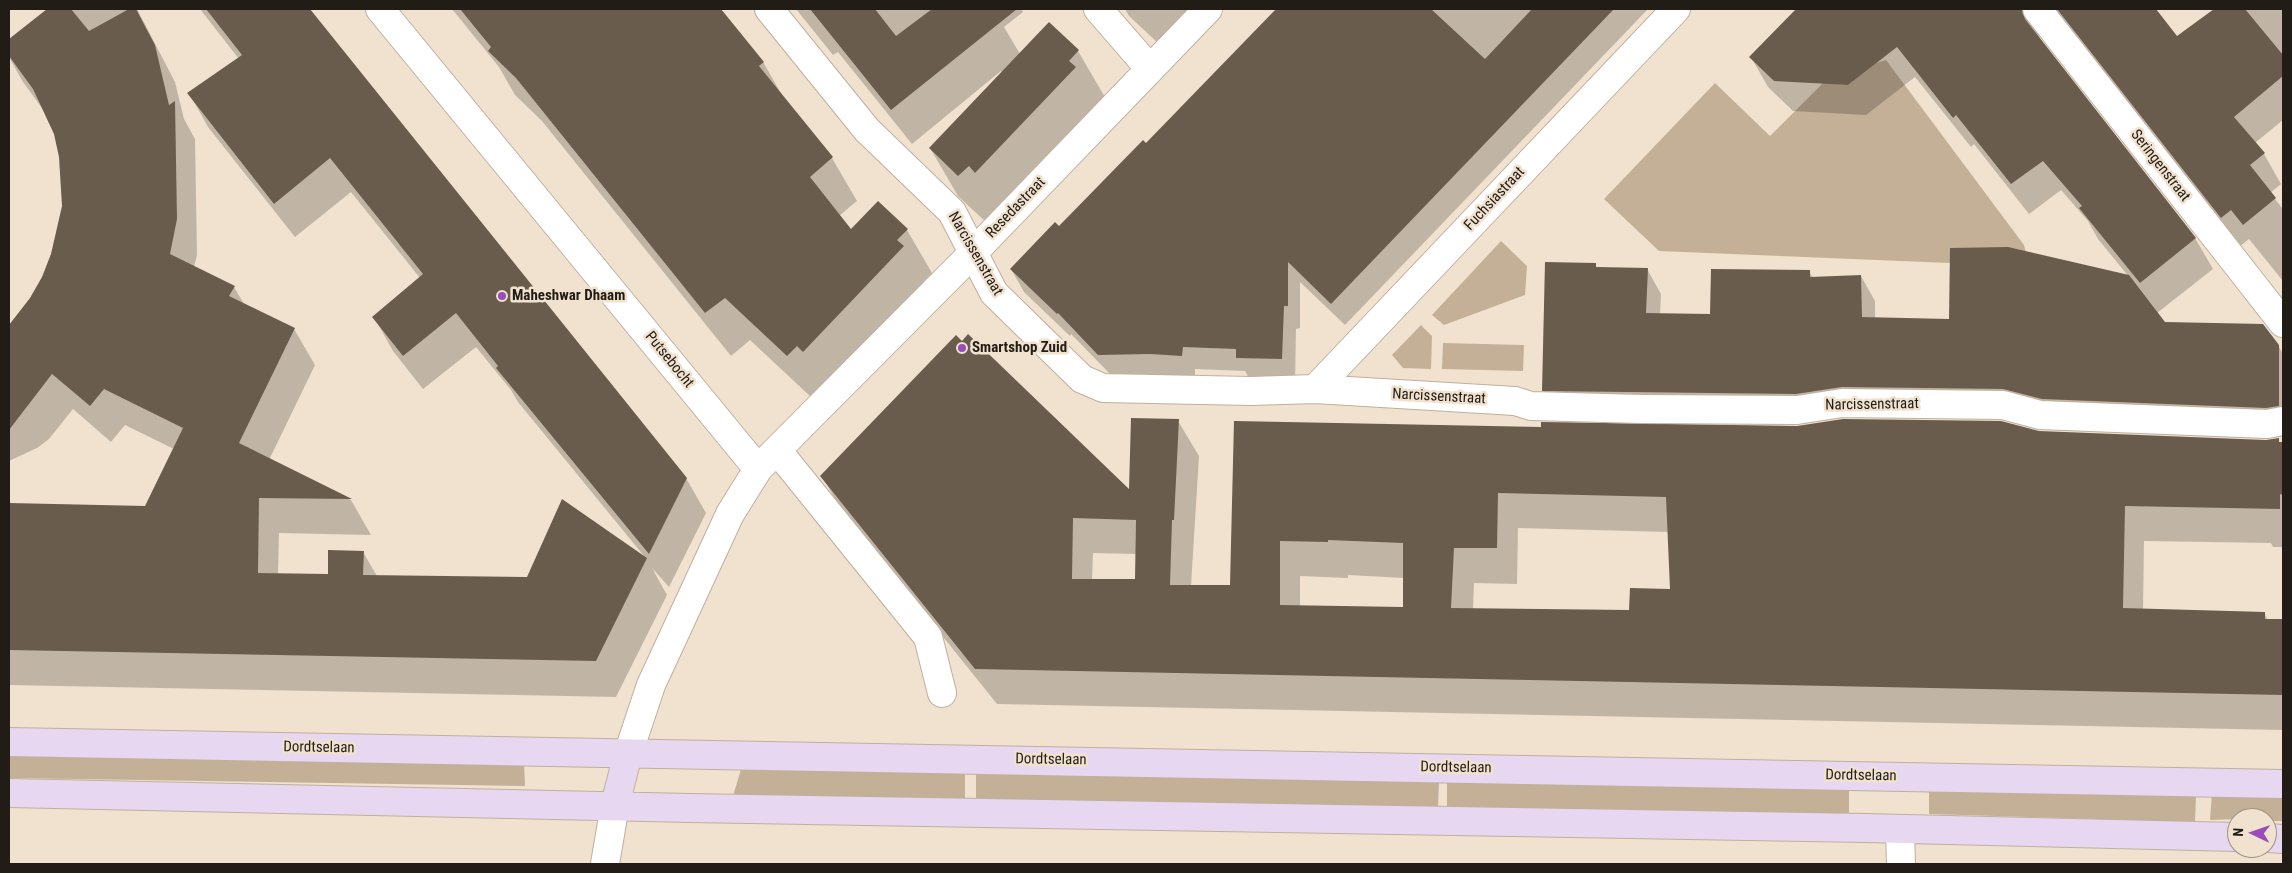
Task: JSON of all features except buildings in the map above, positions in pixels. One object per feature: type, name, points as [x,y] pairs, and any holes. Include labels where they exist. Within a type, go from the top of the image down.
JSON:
[{"type":"main road","name":"Dordtselaan","points":[[9,742],[2283,784]]},
{"type":"main road","points":[[615,805],[628,754]]},
{"type":"main road","points":[[9,794],[2227,837]]},
{"type":"street","name":"Putsebocht","points":[[380,9],[758,470]]},
{"type":"street","name":"Narcissenstraat","points":[[769,9],[867,130],[952,212],[972,254],[994,293],[1082,379],[1103,388],[1251,392],[1315,389],[1515,401],[1530,406],[1796,410],[1842,403],[2003,405],[2040,414],[2267,424],[2283,421]]},
{"type":"street","points":[[1098,9],[1150,69]]},
{"type":"street","name":"Resedastraat","points":[[758,470],[972,254],[1208,9]]},
{"type":"street","name":"Fuchsiastraat","points":[[1315,389],[1676,9]]},
{"type":"street","name":"Seringenstraat","points":[[2038,9],[2283,323]]},
{"type":"street","points":[[777,450],[928,637],[942,693]]},
{"type":"street","points":[[628,754],[651,685],[730,514],[758,470]]},
{"type":"street","points":[[605,864],[615,805]]},
{"type":"street","points":[[1900,830],[1901,864]]},
{"type":"shaded area","points":[[1886,60],[2024,245],[2027,257],[2022,266],[1659,251],[1604,199],[1715,83],[1770,136],[1823,83],[1848,85],[1876,63]]},
{"type":"shaded area","points":[[1501,241],[1527,266],[1525,295],[1444,325],[1432,315]]},
{"type":"shaded area","points":[[1421,325],[1432,336],[1431,369],[1403,368],[1392,355]]},
{"type":"shaded area","points":[[1443,343],[1524,345],[1523,371],[1442,369]]},
{"type":"shaded area","points":[[9,753],[524,763],[525,786],[9,778]]},
{"type":"shaded area","points":[[742,766],[965,770],[965,801],[733,796]]},
{"type":"shaded area","points":[[976,770],[1439,779],[1438,811],[976,803]]},
{"type":"shaded area","points":[[1447,779],[1849,788],[1849,820],[1447,812]]},
{"type":"shaded area","points":[[1929,787],[2196,795],[2195,822],[1929,814]]},
{"type":"shaded area","points":[[2212,793],[2283,795],[2283,821],[2277,821],[2277,808],[2227,808],[2227,819],[2210,820]]},
{"type":"place","name":"Maheshwar Dhaam","points":[[502,296]]},
{"type":"place","name":"Smartshop Zuid","points":[[962,348]]}]
